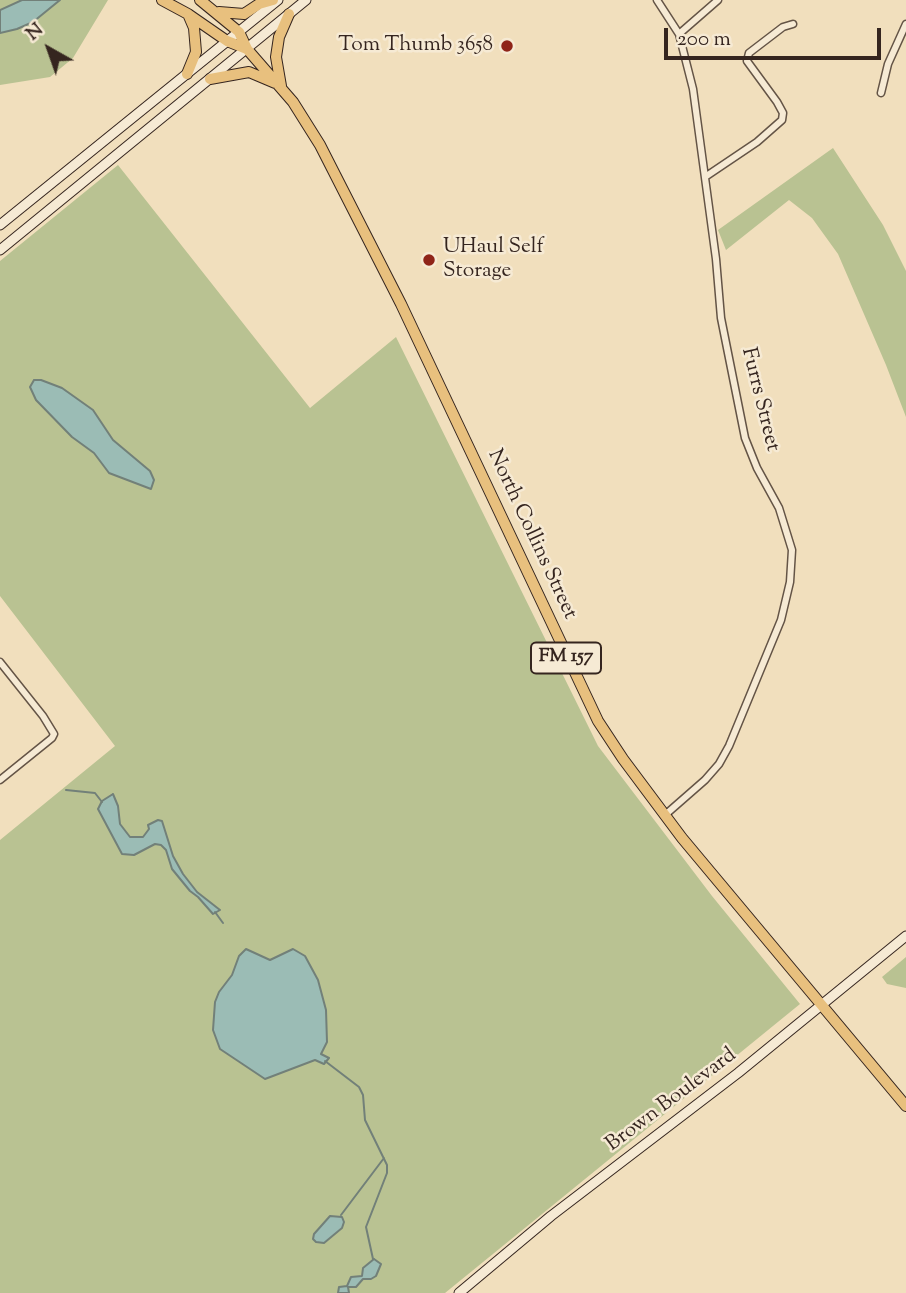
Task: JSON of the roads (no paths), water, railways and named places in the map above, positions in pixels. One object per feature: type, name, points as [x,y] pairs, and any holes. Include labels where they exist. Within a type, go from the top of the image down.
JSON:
[{"type":"main road","name":"North Collins Street","points":[[162,0],[227,41],[247,49]]},
{"type":"main road","name":"North Collins Street","points":[[200,0],[239,32],[247,49],[281,87],[320,145],[401,304],[598,721],[665,816],[906,1106]]},
{"type":"main road","points":[[213,10],[225,14],[244,14],[258,4],[276,0]]},
{"type":"main road","points":[[0,225],[276,0]]},
{"type":"main road","points":[[0,250],[306,0]]},
{"type":"main road","points":[[187,74],[196,52],[194,28],[188,14]]},
{"type":"main road","points":[[281,87],[276,48],[289,14]]},
{"type":"main road","points":[[210,79],[249,72],[281,87]]},
{"type":"main road","points":[[104,141],[116,156]]},
{"type":"main road","name":"Brown Boulevard","points":[[459,1293],[551,1216],[822,1006],[906,936]]},
{"type":"street","name":"Furrs Street","points":[[657,0],[679,34],[693,89],[716,256],[721,318],[746,438],[757,468],[779,508],[790,539],[791,570],[780,620],[729,746],[719,764],[705,780],[665,816]]},
{"type":"street","points":[[679,34],[718,0]]},
{"type":"street","points":[[705,177],[757,142],[782,120],[783,113],[777,102],[747,61],[749,53],[783,27],[793,24]]},
{"type":"street","points":[[881,93],[888,64],[906,24]]},
{"type":"street","points":[[0,662],[54,732],[52,738],[0,780]]},
{"type":"water","points":[[22,0],[60,0],[33,22],[0,33],[0,10]]},
{"type":"water","points":[[34,380],[62,388],[93,410],[113,440],[150,471],[154,480],[151,489],[109,473],[94,453],[72,437],[36,400],[30,387]]},
{"type":"water","points":[[113,794],[118,806],[120,824],[130,837],[143,837],[149,829],[148,825],[162,821],[173,856],[183,874],[197,892],[220,910],[213,914],[190,891],[172,869],[166,850],[161,845],[155,844],[134,855],[122,854],[98,809],[102,801]]},
{"type":"water","points":[[246,949],[270,960],[293,949],[305,956],[318,980],[326,1010],[327,1042],[321,1054],[329,1058],[324,1064],[315,1060],[265,1079],[220,1049],[213,1030],[215,1002],[232,975],[239,956]]},
{"type":"water","points":[[330,1216],[342,1217],[342,1228],[324,1243],[316,1242],[313,1239],[314,1234]]},
{"type":"water","points":[[374,1259],[381,1264],[376,1276],[363,1279],[356,1287],[348,1287],[349,1293],[338,1293],[339,1287],[347,1286],[351,1277],[362,1276],[363,1268]]},
{"type":"waterway","points":[[66,790],[95,793],[102,802]]},
{"type":"waterway","points":[[215,912],[223,923]]},
{"type":"waterway","points":[[325,1061],[359,1087],[363,1095],[365,1120],[387,1165],[387,1173],[366,1227],[373,1259]]},
{"type":"waterway","points":[[341,1215],[384,1158]]},
{"type":"place","name":"Tom Thumb 3658","points":[[507,46]]},
{"type":"place","name":"UHaul Self Storage","points":[[429,260]]}]
